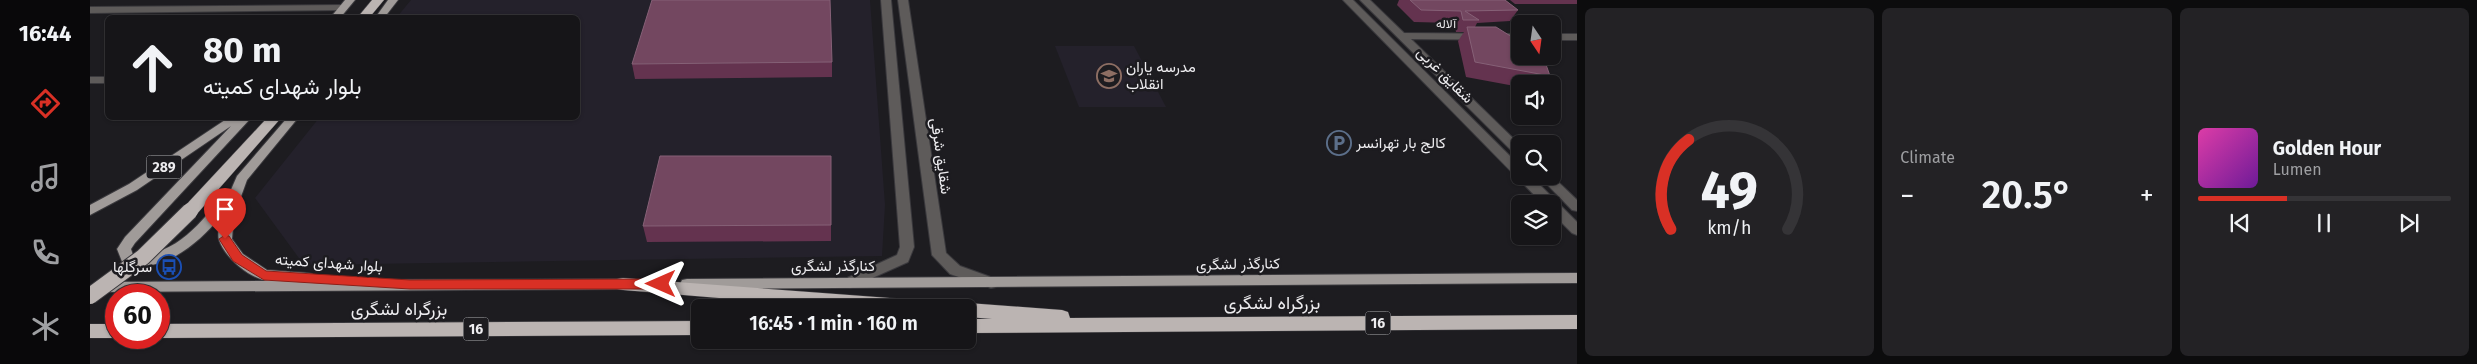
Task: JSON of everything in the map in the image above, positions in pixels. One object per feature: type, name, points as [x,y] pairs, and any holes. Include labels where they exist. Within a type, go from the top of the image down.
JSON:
[{"type":"highway","points":[[365,15],[378,0]]},
{"type":"highway","points":[[90,296],[124,273],[156,246],[272,120]]},
{"type":"highway","points":[[623,284],[815,299]]},
{"type":"highway","points":[[976,311],[1178,325]]},
{"type":"highway","name":"بزرگراه لشگری","points":[[976,326],[1577,322]]},
{"type":"highway","name":"بزرگراه لشگری","points":[[170,331],[691,328]]},
{"type":"highway","points":[[90,331],[105,331]]},
{"type":"main road","points":[[337,15],[350,0]]},
{"type":"main road","points":[[381,15],[394,0]]},
{"type":"main road","name":"289","points":[[90,211],[133,187],[233,120]]},
{"type":"main road","points":[[240,179],[217,213],[186,245],[157,259],[139,262],[128,260],[124,249],[130,240],[243,120]]},
{"type":"main road","name":"بلوار شهدای کمیته","points":[[291,120],[240,179],[227,216],[225,239],[238,258],[264,275],[410,284]]},
{"type":"main road","name":"کنارگذر لشگری","points":[[90,287],[1577,278]]},
{"type":"street","points":[[310,15],[324,0]]},
{"type":"street","points":[[850,283],[890,266],[903,258],[907,247],[886,0]]},
{"type":"street","name":"شقایق شرقی","points":[[903,0],[938,255],[956,270],[992,283]]},
{"type":"street","name":"شقایق غربی","points":[[1348,0],[1511,164]]},
{"type":"street","name":"شقایق غربی","points":[[1365,0],[1511,143]]},
{"type":"street","points":[[90,10],[343,8]]},
{"type":"street","name":"آلاله","points":[[1402,36],[1511,37]]},
{"type":"street","points":[[1561,37],[1577,37]]},
{"type":"street","points":[[1421,74],[1440,74]]},
{"type":"street","points":[[90,80],[105,80]]},
{"type":"street","points":[[1533,185],[1542,195]]},
{"type":"street","points":[[1554,185],[1577,207]]},
{"type":"street","points":[[1561,214],[1577,230]]},
{"type":"shaded area","points":[[411,0],[870,0],[885,205],[882,256],[304,265],[255,198],[317,120],[580,120],[580,15],[399,15]]},
{"type":"shaded area","name":"مدرسه یاران انقلاب","points":[[1055,46],[1134,46],[1166,107],[1079,107]]},
{"type":"building","points":[[652,0],[830,0],[832,62],[632,64]]},
{"type":"building","points":[[1410,0],[1505,0],[1518,10],[1465,11],[1479,20],[1463,20],[1461,11],[1421,10]]},
{"type":"building","points":[[1467,27],[1496,27],[1511,36],[1511,65],[1546,65],[1550,75],[1545,75],[1475,62]]},
{"type":"building","points":[[660,156],[831,156],[831,225],[643,226]]},
{"type":"place","name":"مدرسه یاران انقلاب","points":[[1109,76]]},
{"type":"place","name":"کالج بار تهرانسر","points":[[1339,143]]},
{"type":"place","name":"سرگلها","points":[[169,267]]},
{"type":"route","points":[[225,239],[238,258],[264,275],[410,284],[661,284]]}]
